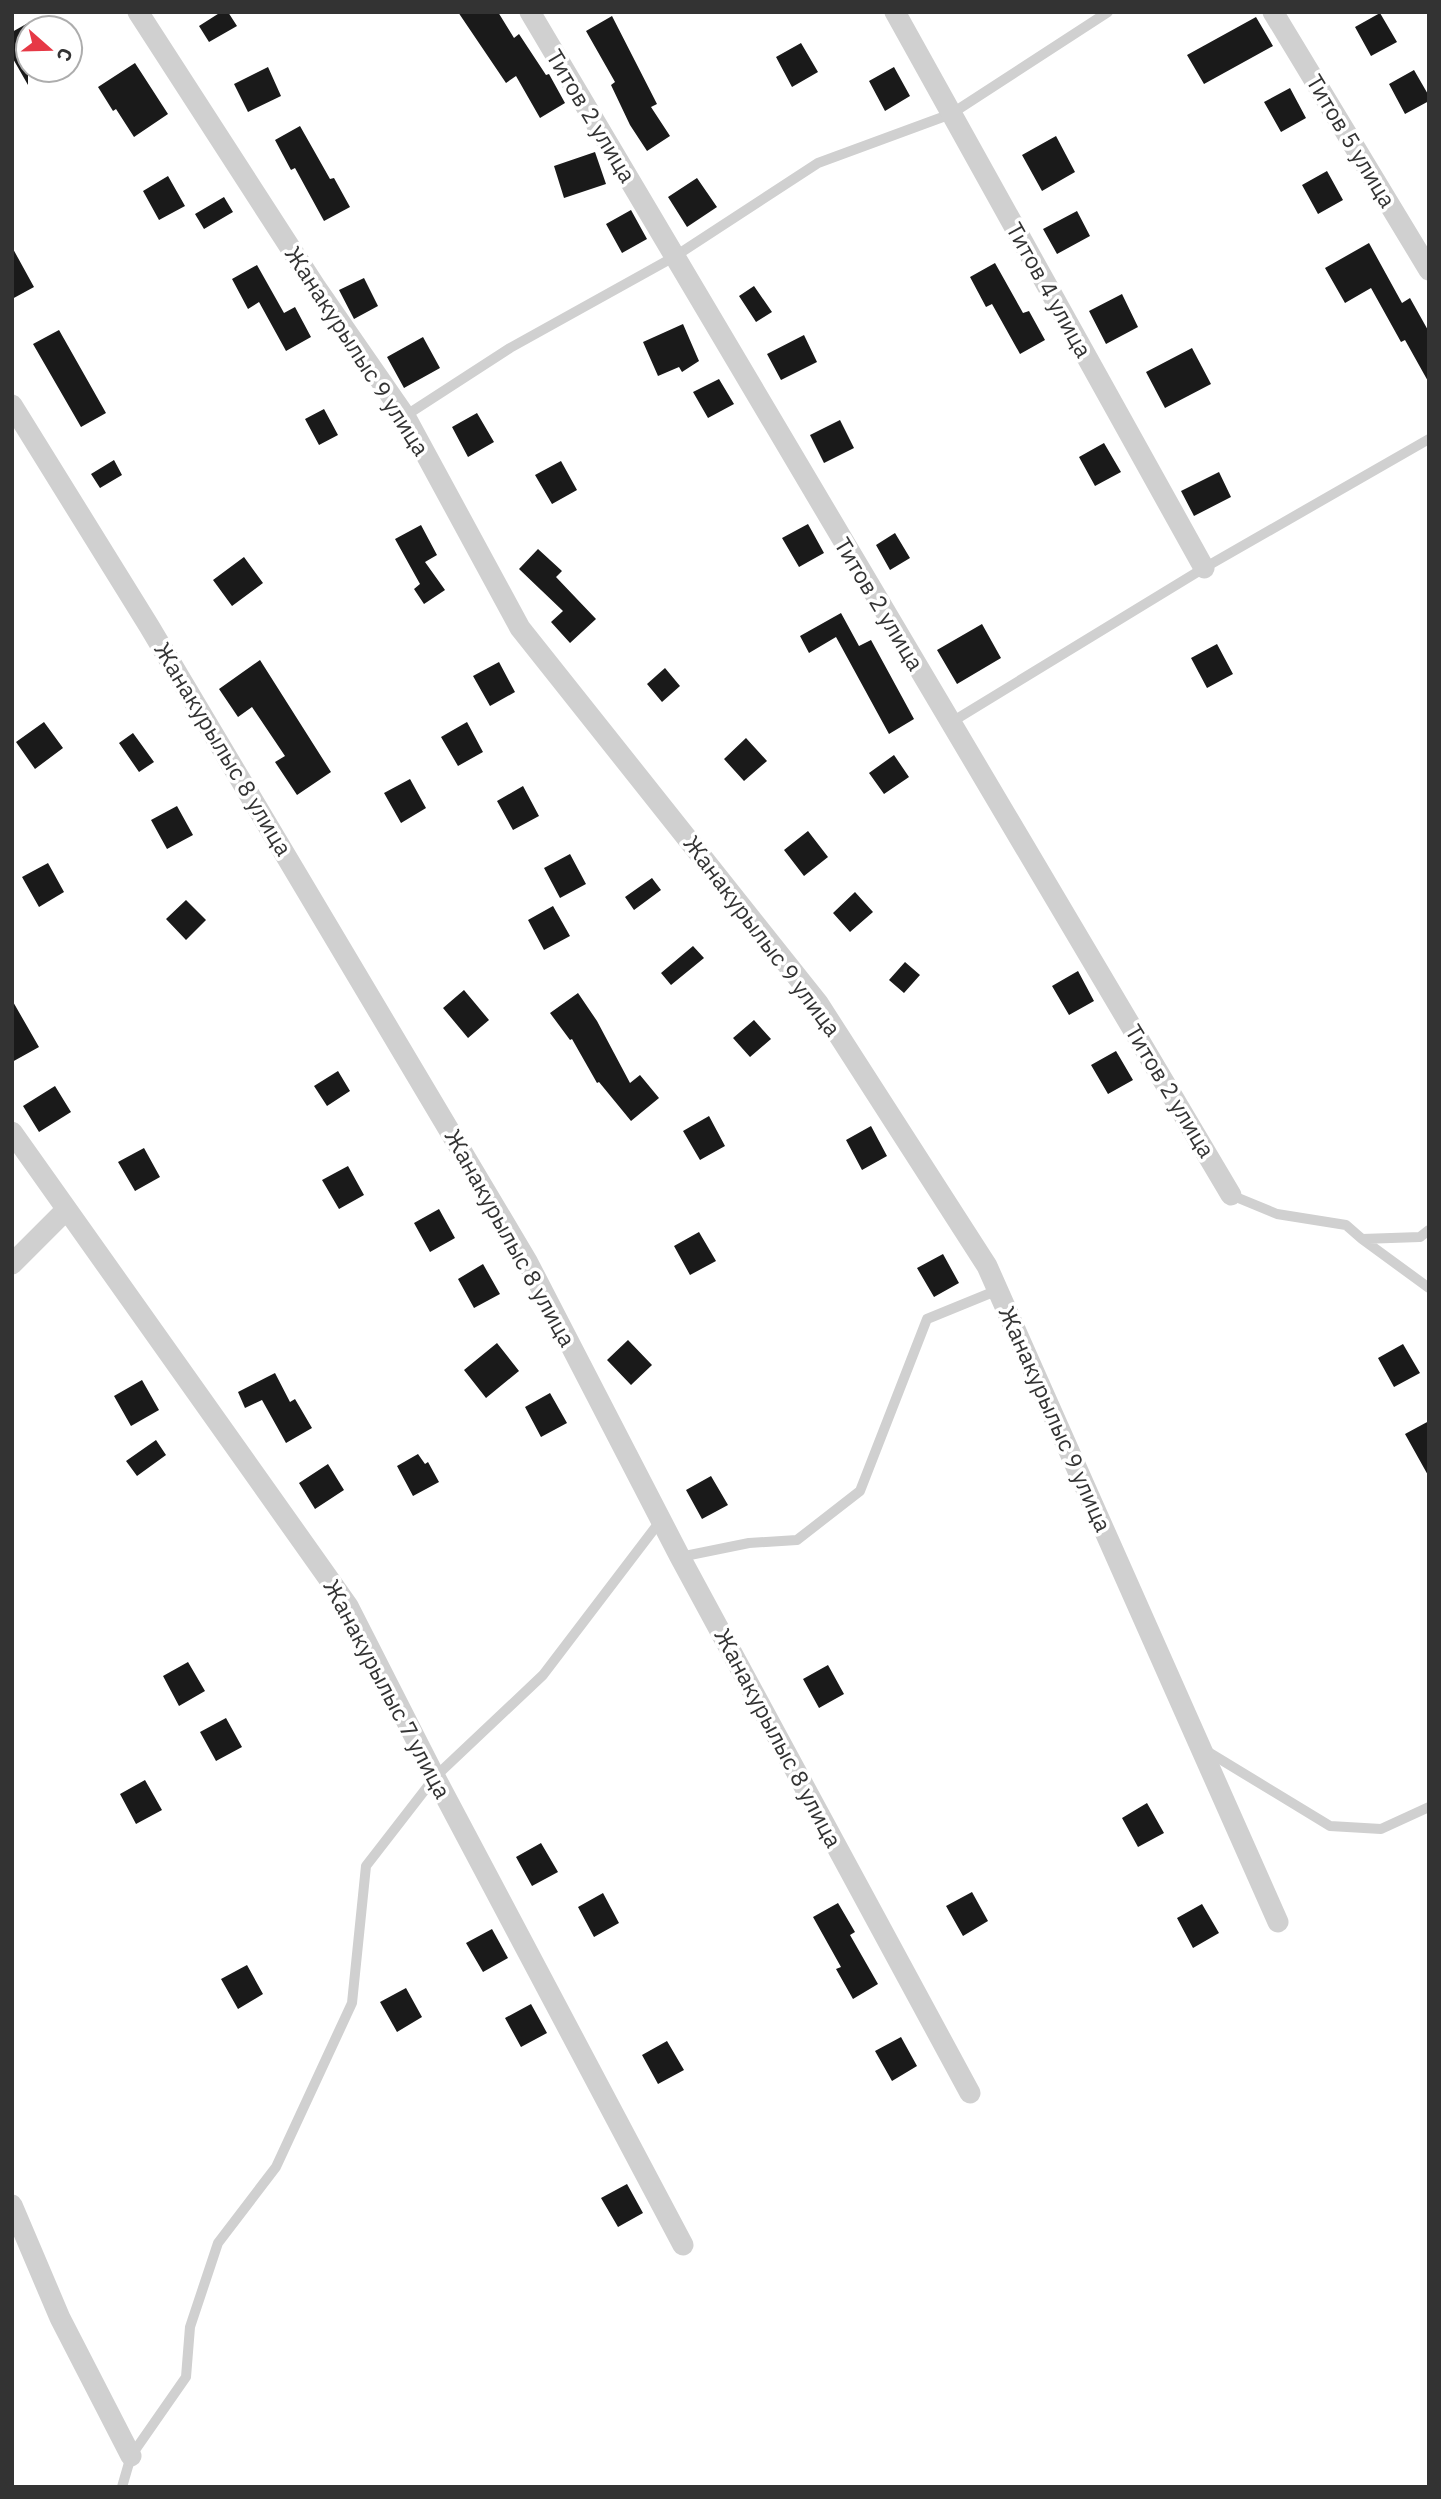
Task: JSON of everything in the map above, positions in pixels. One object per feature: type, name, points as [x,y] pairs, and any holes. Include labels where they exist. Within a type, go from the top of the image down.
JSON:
[{"type":"street","name":"Жанакурылыс 9 улица","points":[[138,12],[315,286],[404,416],[520,628],[818,1003],[987,1266],[1278,1922]]},
{"type":"street","name":"Титов 2 улица","points":[[530,12],[1231,1195]]},
{"type":"street","name":"Титов 4 улица","points":[[894,12],[1204,568]]},
{"type":"street","name":"Титов 5 улица","points":[[1273,12],[1429,270]]},
{"type":"street","name":"Жанакурылыс 8 улица","points":[[12,405],[157,638],[527,1261],[680,1557],[970,2093]]},
{"type":"street","name":"Жанакурылыс 7 улица","points":[[12,1132],[184,1371],[348,1606],[435,1777],[683,2245]]},
{"type":"street","points":[[12,1264],[66,1210]]},
{"type":"street","points":[[12,2205],[60,2318],[131,2456]]},
{"type":"lane","points":[[404,416],[510,348],[674,257],[818,163],[951,114],[1108,12]]},
{"type":"lane","points":[[950,723],[1204,568],[1429,439]]},
{"type":"lane","points":[[1231,1195],[1277,1214],[1346,1225],[1429,1288]]},
{"type":"lane","points":[[1362,1239],[1420,1237],[1429,1230]]},
{"type":"lane","points":[[680,1557],[750,1543],[797,1540],[860,1491],[927,1319],[998,1290]]},
{"type":"lane","points":[[122,2487],[131,2456],[186,2377],[190,2328],[218,2243],[276,2167],[352,2003],[366,1866],[435,1777],[543,1675],[661,1520]]},
{"type":"lane","points":[[1200,1747],[1330,1826],[1381,1829],[1429,1807]]},
{"type":"building","points":[[221,12],[228,12],[237,26],[209,42],[199,26]]},
{"type":"building","points":[[458,12],[498,12],[514,38],[519,34],[546,75],[549,74],[565,103],[540,118],[516,76],[506,83]]},
{"type":"building","points":[[1380,13],[1397,42],[1371,56],[1355,27]]},
{"type":"building","points":[[612,16],[657,104],[651,107],[670,136],[647,151],[630,125],[611,85],[615,82],[586,31]]},
{"type":"building","points":[[1256,17],[1273,46],[1204,84],[1187,55]]},
{"type":"building","points":[[14,31],[14,60],[12,57]]},
{"type":"building","points":[[801,43],[818,72],[792,87],[776,57]]},
{"type":"building","points":[[135,63],[168,114],[134,137],[98,87]]},
{"type":"building","points":[[268,67],[281,96],[248,112],[234,84]]},
{"type":"building","points":[[894,67],[910,96],[885,111],[869,81]]},
{"type":"building","points":[[1414,70],[1429,96],[1429,101],[1405,114],[1389,84]]},
{"type":"building","points":[[1290,88],[1306,118],[1281,132],[1264,102]]},
{"type":"building","points":[[300,126],[330,179],[334,178],[350,207],[324,221],[295,168],[291,170],[275,140]]},
{"type":"building","points":[[1056,136],[1075,172],[1042,191],[1022,155]]},
{"type":"building","points":[[595,152],[606,184],[564,198],[554,166]]},
{"type":"building","points":[[1327,171],[1343,200],[1318,214],[1302,185]]},
{"type":"building","points":[[168,176],[185,206],[159,220],[143,191]]},
{"type":"building","points":[[697,178],[717,207],[687,227],[668,197]]},
{"type":"building","points":[[224,197],[233,212],[204,229],[195,214]]},
{"type":"building","points":[[631,210],[647,239],[622,253],[606,224]]},
{"type":"building","points":[[1077,211],[1090,236],[1057,254],[1043,229]]},
{"type":"building","points":[[1369,243],[1402,303],[1410,298],[1429,332],[1429,383],[1405,340],[1401,342],[1371,288],[1345,303],[1325,268]]},
{"type":"building","points":[[12,247],[34,287],[12,299]]},
{"type":"building","points":[[995,263],[1023,313],[1029,311],[1045,340],[1020,354],[992,304],[986,307],[970,277]]},
{"type":"building","points":[[257,265],[284,313],[295,307],[311,337],[286,351],[259,302],[248,309],[232,279]]},
{"type":"building","points":[[364,278],[378,306],[354,319],[339,290]]},
{"type":"building","points":[[754,286],[772,312],[756,322],[739,296]]},
{"type":"building","points":[[1122,294],[1138,327],[1106,344],[1089,311]]},
{"type":"building","points":[[683,324],[699,361],[682,372],[679,367],[658,376],[643,342]]},
{"type":"building","points":[[59,330],[106,413],[81,427],[33,344]]},
{"type":"building","points":[[804,335],[817,362],[781,380],[767,354]]},
{"type":"building","points":[[423,337],[440,368],[404,388],[387,357]]},
{"type":"building","points":[[1192,348],[1211,384],[1165,408],[1146,372]]},
{"type":"building","points":[[719,379],[734,404],[708,418],[693,392]]},
{"type":"building","points":[[324,409],[338,435],[319,445],[305,419]]},
{"type":"building","points":[[477,413],[494,442],[468,457],[452,427]]},
{"type":"building","points":[[840,420],[854,448],[824,463],[810,435]]},
{"type":"building","points":[[1104,443],[1121,472],[1095,486],[1079,457]]},
{"type":"building","points":[[114,460],[122,475],[100,488],[91,474]]},
{"type":"building","points":[[561,461],[577,490],[552,504],[535,475]]},
{"type":"building","points":[[1219,472],[1231,497],[1194,516],[1181,491]]},
{"type":"building","points":[[808,524],[824,553],[799,567],[782,538]]},
{"type":"building","points":[[421,525],[437,555],[425,562],[445,590],[424,604],[414,589],[420,584],[395,539]]},
{"type":"building","points":[[895,533],[910,558],[890,570],[876,545]]},
{"type":"building","points":[[538,549],[562,571],[556,577],[596,619],[570,643],[551,622],[563,611],[519,569]]},
{"type":"building","points":[[244,557],[263,583],[232,606],[213,580]]},
{"type":"building","points":[[841,613],[859,646],[871,640],[914,719],[889,734],[836,637],[809,653],[800,636]]},
{"type":"building","points":[[982,624],[1001,658],[957,684],[937,650]]},
{"type":"building","points":[[1217,644],[1233,674],[1207,688],[1191,658]]},
{"type":"building","points":[[260,660],[331,772],[297,795],[275,762],[285,756],[252,707],[238,717],[219,689]]},
{"type":"building","points":[[499,662],[515,692],[490,706],[473,676]]},
{"type":"building","points":[[665,668],[680,686],[662,702],[647,684]]},
{"type":"building","points":[[44,722],[63,748],[35,769],[16,742]]},
{"type":"building","points":[[467,722],[483,752],[458,766],[441,737]]},
{"type":"building","points":[[133,733],[154,762],[139,772],[119,743]]},
{"type":"building","points":[[746,738],[767,761],[744,781],[724,759]]},
{"type":"building","points":[[894,755],[909,777],[884,794],[869,773]]},
{"type":"building","points":[[410,779],[426,808],[401,823],[384,793]]},
{"type":"building","points":[[523,786],[539,816],[513,830],[497,801]]},
{"type":"building","points":[[177,806],[193,835],[167,849],[151,820]]},
{"type":"building","points":[[808,831],[828,857],[804,876],[784,850]]},
{"type":"building","points":[[570,854],[586,884],[560,898],[544,868]]},
{"type":"building","points":[[48,863],[64,892],[39,907],[22,877]]},
{"type":"building","points":[[652,878],[661,890],[634,910],[625,897]]},
{"type":"building","points":[[855,892],[873,912],[850,932],[833,913]]},
{"type":"building","points":[[186,900],[206,920],[186,940],[166,919]]},
{"type":"building","points":[[553,906],[570,936],[544,950],[528,920]]},
{"type":"building","points":[[693,946],[704,958],[671,985],[661,973]]},
{"type":"building","points":[[905,962],[920,975],[904,993],[889,980]]},
{"type":"building","points":[[1078,971],[1094,1001],[1069,1015],[1052,986]]},
{"type":"building","points":[[464,990],[489,1020],[468,1038],[443,1008]]},
{"type":"building","points":[[578,993],[597,1021],[630,1083],[640,1075],[659,1098],[631,1121],[599,1082],[597,1083],[572,1039],[570,1040],[550,1013]]},
{"type":"building","points":[[12,1000],[39,1047],[12,1062]]},
{"type":"building","points":[[754,1020],[771,1039],[750,1057],[733,1038]]},
{"type":"building","points":[[1116,1051],[1133,1080],[1108,1094],[1091,1065]]},
{"type":"building","points":[[338,1071],[350,1091],[327,1106],[314,1086]]},
{"type":"building","points":[[55,1086],[71,1112],[39,1132],[23,1106]]},
{"type":"building","points":[[709,1116],[725,1146],[700,1160],[683,1131]]},
{"type":"building","points":[[871,1126],[887,1156],[862,1170],[846,1140]]},
{"type":"building","points":[[144,1148],[160,1177],[135,1191],[118,1162]]},
{"type":"building","points":[[348,1166],[364,1195],[339,1209],[322,1180]]},
{"type":"building","points":[[439,1209],[455,1238],[430,1252],[414,1223]]},
{"type":"building","points":[[699,1232],[716,1261],[690,1275],[674,1246]]},
{"type":"building","points":[[943,1254],[959,1283],[934,1297],[917,1268]]},
{"type":"building","points":[[483,1264],[500,1294],[474,1308],[458,1279]]},
{"type":"building","points":[[628,1340],[652,1365],[631,1385],[607,1360]]},
{"type":"building","points":[[497,1343],[519,1371],[486,1398],[464,1370]]},
{"type":"building","points":[[1403,1344],[1420,1373],[1394,1387],[1378,1358]]},
{"type":"building","points":[[275,1373],[290,1402],[295,1399],[312,1428],[286,1443],[262,1400],[245,1408],[238,1392]]},
{"type":"building","points":[[142,1380],[159,1410],[131,1426],[114,1396]]},
{"type":"building","points":[[550,1393],[567,1423],[541,1437],[525,1407]]},
{"type":"building","points":[[1429,1421],[1429,1477],[1405,1434]]},
{"type":"building","points":[[156,1440],[166,1455],[137,1476],[126,1461]]},
{"type":"building","points":[[418,1454],[425,1464],[428,1462],[439,1482],[413,1496],[397,1466]]},
{"type":"building","points":[[328,1464],[344,1490],[315,1509],[299,1483]]},
{"type":"building","points":[[711,1476],[728,1505],[702,1519],[686,1490]]},
{"type":"building","points":[[188,1662],[205,1691],[179,1706],[163,1676]]},
{"type":"building","points":[[828,1665],[844,1694],[819,1708],[803,1679]]},
{"type":"building","points":[[226,1718],[242,1747],[216,1761],[200,1732]]},
{"type":"building","points":[[145,1780],[162,1810],[136,1824],[120,1794]]},
{"type":"building","points":[[1147,1803],[1164,1833],[1138,1847],[1122,1818]]},
{"type":"building","points":[[541,1843],[558,1872],[532,1886],[516,1857]]},
{"type":"building","points":[[972,1892],[988,1921],[963,1936],[946,1906]]},
{"type":"building","points":[[603,1893],[619,1923],[594,1937],[578,1907]]},
{"type":"building","points":[[838,1903],[855,1932],[850,1935],[878,1984],[853,1999],[836,1969],[841,1967],[813,1917]]},
{"type":"building","points":[[1202,1904],[1219,1933],[1193,1948],[1177,1918]]},
{"type":"building","points":[[492,1929],[508,1958],[483,1972],[466,1943]]},
{"type":"building","points":[[247,1965],[263,1994],[238,2009],[221,1979]]},
{"type":"building","points":[[406,1988],[422,2017],[397,2032],[380,2002]]},
{"type":"building","points":[[531,2004],[547,2033],[521,2047],[505,2018]]},
{"type":"building","points":[[901,2037],[917,2066],[892,2081],[875,2051]]},
{"type":"building","points":[[667,2041],[684,2070],[658,2084],[642,2055]]},
{"type":"building","points":[[627,2184],[643,2213],[618,2227],[601,2198]]}]
